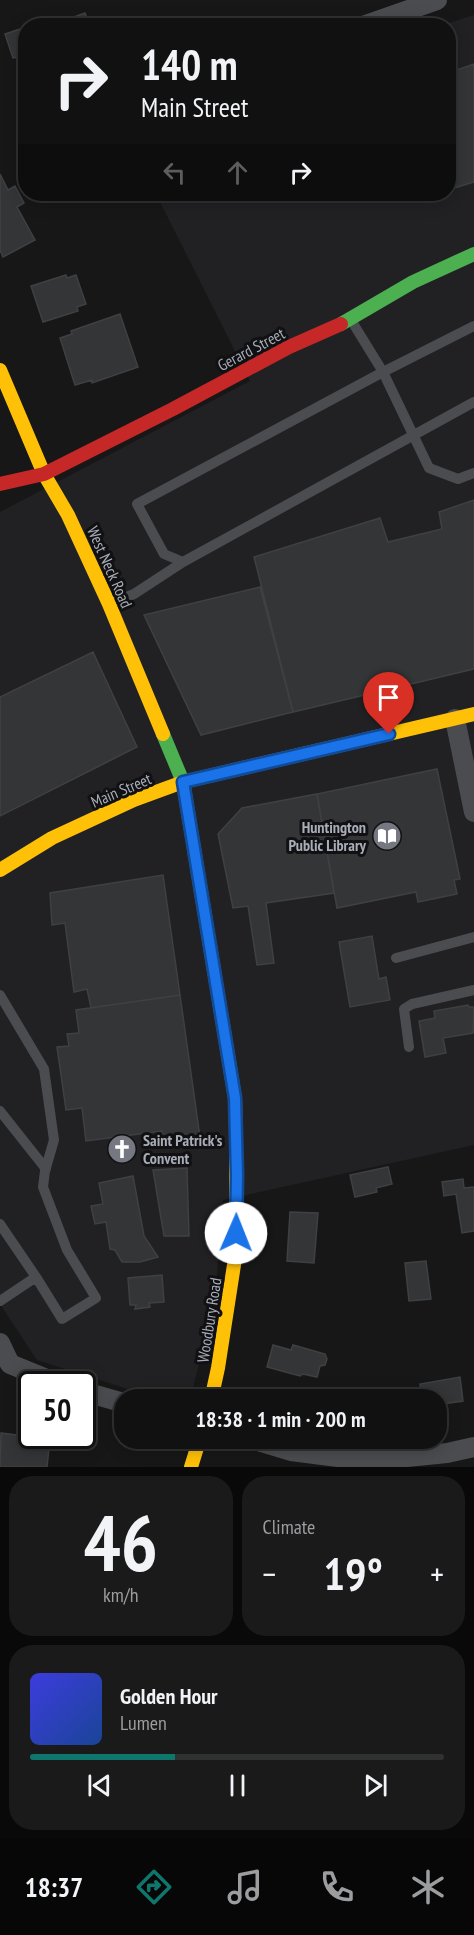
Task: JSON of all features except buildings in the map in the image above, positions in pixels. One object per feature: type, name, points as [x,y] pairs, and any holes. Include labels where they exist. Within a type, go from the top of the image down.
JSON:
[{"type":"main road","name":"Gerard Street","points":[[0,484],[44,474],[173,409],[289,346],[350,320],[414,282],[474,254]]},
{"type":"main road","name":"West Neck Road","points":[[0,370],[44,474],[68,515],[109,604],[183,782]]},
{"type":"main road","name":"Main Street","points":[[0,870],[52,838],[134,800],[183,782],[465,717]]},
{"type":"main road","name":"Woodbury Road","points":[[183,782],[235,1098],[236,1252],[213,1389]]},
{"type":"main road","points":[[191,1467],[197,1449]]},
{"type":"street","points":[[385,18],[436,0]]},
{"type":"street","points":[[465,717],[474,812]]},
{"type":"street","points":[[0,1343],[5,1367]]},
{"type":"street","points":[[96,1395],[114,1400]]},
{"type":"street","points":[[284,1449],[389,1463],[474,1447]]},
{"type":"lane","points":[[350,320],[383,372],[429,468],[458,479],[474,473]]},
{"type":"lane","points":[[183,562],[164,554],[137,504],[383,372],[474,326]]},
{"type":"lane","points":[[109,604],[134,594],[183,562],[474,402]]},
{"type":"lane","points":[[396,958],[474,938]]},
{"type":"lane","points":[[409,1047],[404,1009],[412,1004],[474,990]]},
{"type":"lane","points":[[0,996],[44,1069],[54,1140],[45,1169],[43,1188],[67,1250],[96,1298],[63,1319],[0,1224]]},
{"type":"lane","points":[[0,1111],[45,1169]]},
{"type":"lane","points":[[0,1301],[36,1277]]},
{"type":"shaded area","points":[[474,15],[474,1145],[223,1200],[215,1301],[193,1389],[128,1389],[96,1379],[96,1371],[71,1371],[37,1360],[0,1304],[0,512],[250,381],[160,201],[456,201],[456,21]]},
{"type":"traffic: fast","points":[[341,324],[413,282],[474,254]]},
{"type":"traffic: fast","points":[[163,734],[183,782],[235,1098],[236,1127]]},
{"type":"traffic: slow","points":[[0,370],[44,474],[68,515],[109,604],[163,734]]},
{"type":"traffic: slow","points":[[0,870],[52,838],[134,800],[183,782],[474,714]]},
{"type":"traffic: slow","points":[[213,1389],[236,1252],[236,1127]]},
{"type":"traffic: slow","points":[[191,1467],[197,1449]]},
{"type":"traffic: jam","points":[[0,484],[44,474],[289,347],[341,324]]},
{"type":"place","name":"Huntington Public Library","points":[[387,836]]},
{"type":"place","name":"Saint Patrick's Convent","points":[[122,1149]]},
{"type":"route","points":[[236,1233],[235,1098],[183,782],[389,734]]}]
